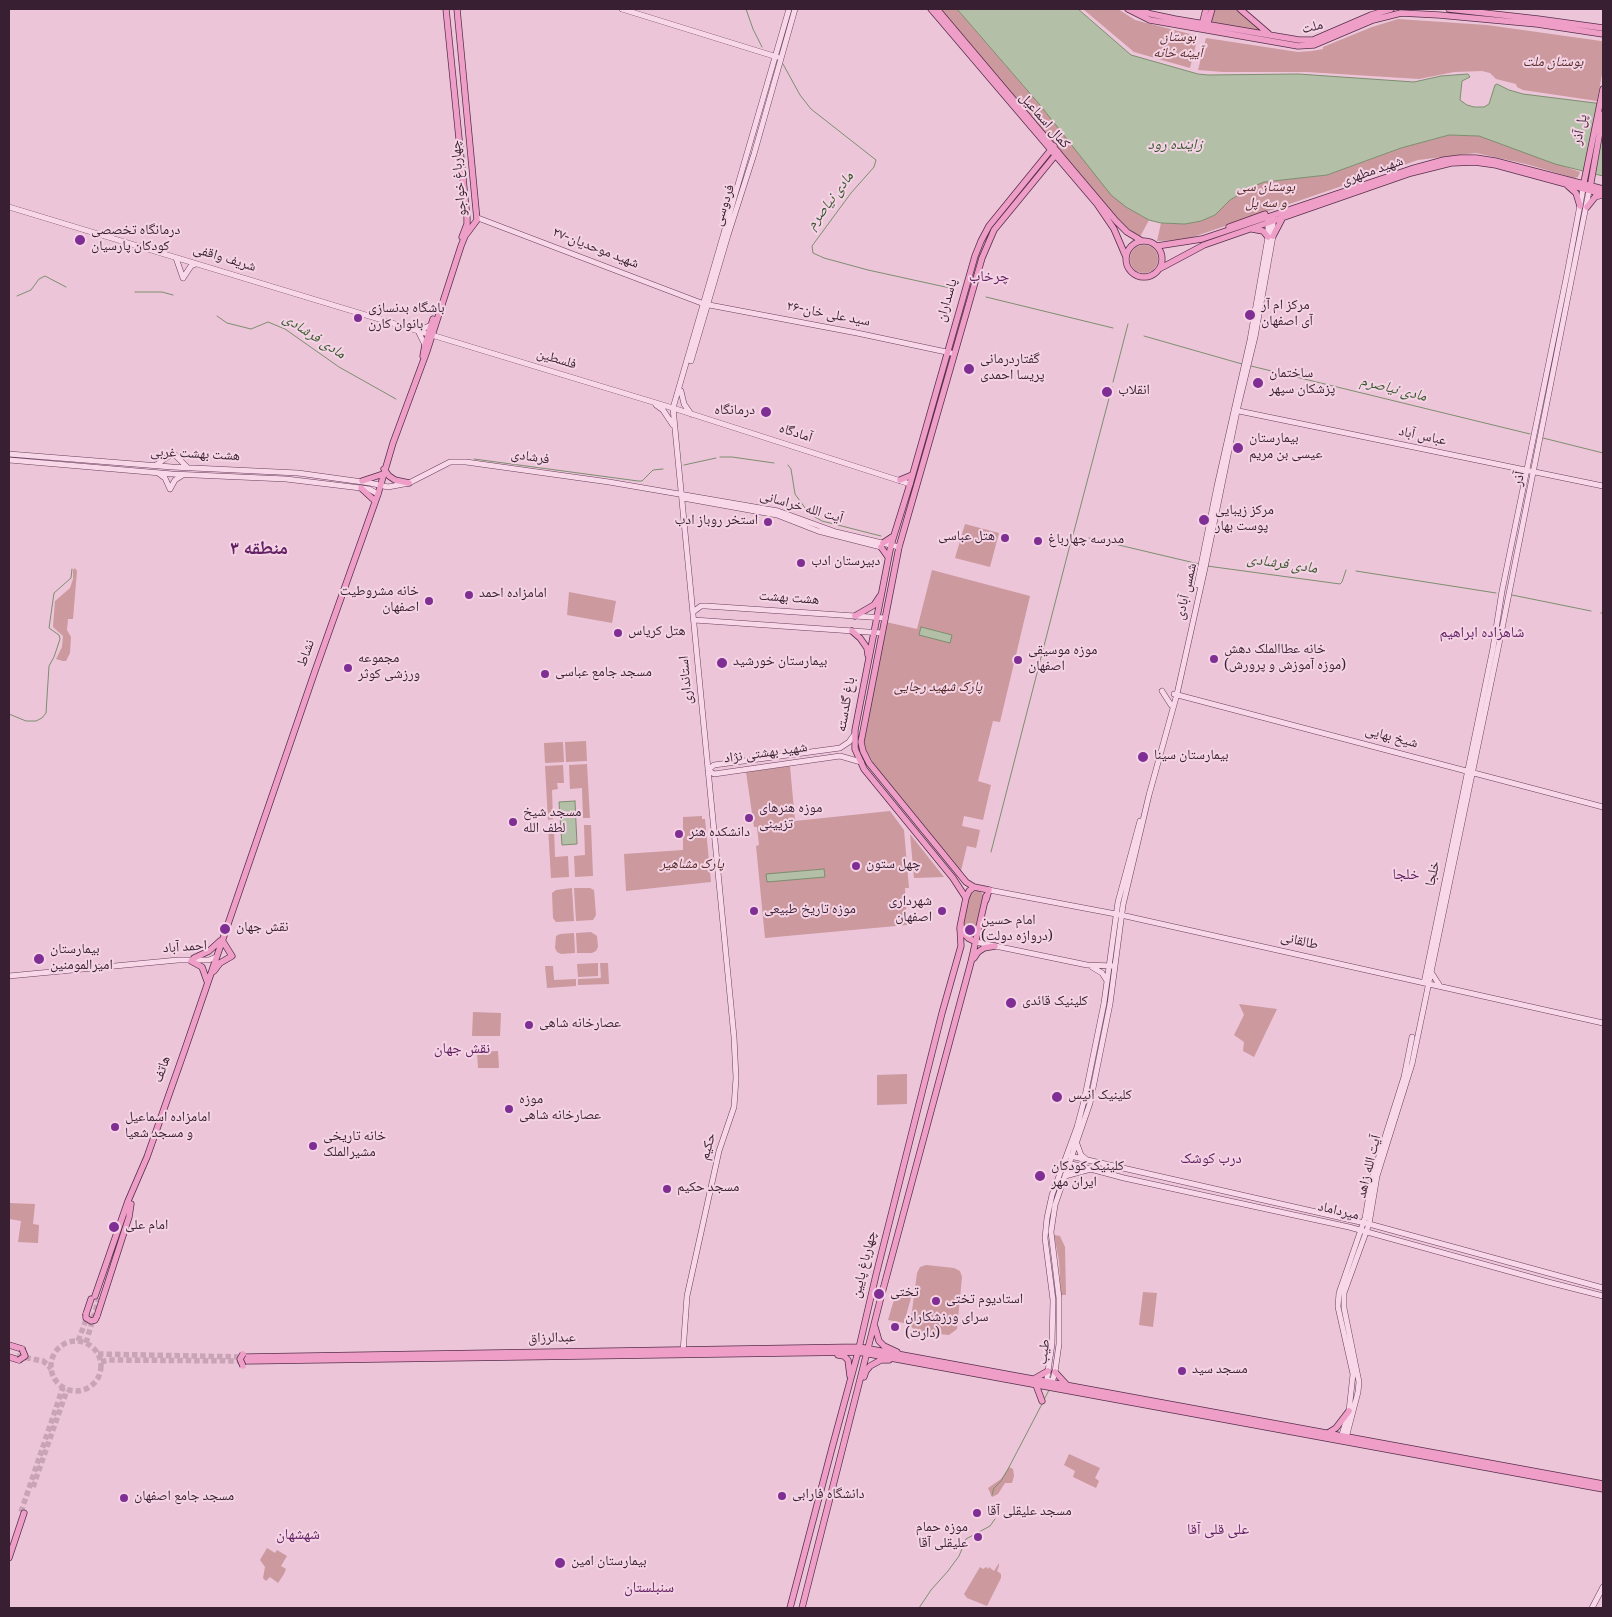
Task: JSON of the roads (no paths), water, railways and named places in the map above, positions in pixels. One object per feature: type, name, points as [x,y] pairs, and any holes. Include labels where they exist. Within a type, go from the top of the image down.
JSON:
[{"type":"main road","name":"چهارباغ خواجو","points":[[430,334],[431,325],[470,225],[465,197],[446,9]]},
{"type":"main road","name":"چهارباغ خواجو","points":[[457,9],[478,218],[476,224],[470,225]]},
{"type":"main road","points":[[622,9],[778,57]]},
{"type":"main road","name":"فردوسی","points":[[778,57],[789,9]]},
{"type":"main road","name":"فردوسی","points":[[674,409],[778,57],[794,9]]},
{"type":"main road","name":"کمال اسماعیل","points":[[931,9],[949,27],[1046,142],[1122,227],[1142,241]]},
{"type":"main road","name":"کمال اسماعیل","points":[[937,9],[949,27]]},
{"type":"main road","points":[[1128,9],[1150,20],[1204,25]]},
{"type":"main road","points":[[1137,9],[1150,14],[1204,25]]},
{"type":"main road","points":[[1204,25],[1206,9]]},
{"type":"main road","points":[[1204,25],[1212,9]]},
{"type":"main road","points":[[1240,9],[1270,35]]},
{"type":"main road","name":"ملت","points":[[1204,25],[1299,40],[1313,40],[1371,15],[1391,9]]},
{"type":"main road","name":"ملت","points":[[1449,9],[1538,19],[1603,34]]},
{"type":"main road","name":"ملت","points":[[1204,25],[1298,46],[1314,45],[1373,20],[1401,13],[1592,30]]},
{"type":"main road","points":[[1592,30],[1603,27]]},
{"type":"main road","points":[[1592,30],[1603,38]]},
{"type":"main road","points":[[452,66],[458,62],[462,65]]},
{"type":"main road","name":"پل آذر","points":[[1589,177],[1603,88]]},
{"type":"main road","name":"پل آذر","points":[[1589,177],[1603,114]]},
{"type":"main road","points":[[458,126],[468,125]]},
{"type":"main road","points":[[1041,162],[1046,142]]},
{"type":"main road","name":"پاسداران","points":[[910,484],[981,241],[989,226],[1052,148]]},
{"type":"main road","name":"کمال اسماعیل","points":[[1057,154],[1103,212],[1114,229],[1126,257]]},
{"type":"main road","name":"پاسداران","points":[[917,485],[982,258],[990,239],[994,230],[1057,154]]},
{"type":"main road","name":"شهید مطهری","points":[[1159,269],[1204,245],[1308,204],[1419,166],[1460,158],[1496,160],[1575,182],[1603,195]]},
{"type":"main road","name":"شهید مطهری","points":[[1157,246],[1202,240],[1283,217],[1411,173],[1451,163],[1475,162],[1496,165],[1564,184],[1602,188]]},
{"type":"main road","points":[[1035,168],[1043,170],[1055,164],[1065,166]]},
{"type":"main road","points":[[1575,182],[1589,177]]},
{"type":"main road","points":[[1587,187],[1589,177]]},
{"type":"main road","points":[[1589,177],[1602,188]]},
{"type":"main road","points":[[1564,184],[1576,193],[1583,207],[1595,197],[1603,195]]},
{"type":"main road","name":"آذر","points":[[1470,771],[1481,699],[1535,430],[1587,187]]},
{"type":"main road","points":[[465,197],[470,193],[475,194]]},
{"type":"main road","points":[[1191,241],[1200,236],[1292,206],[1302,203],[1308,204]]},
{"type":"main road","name":"شریف واقفی","points":[[9,207],[430,334]]},
{"type":"main road","name":"آذر","points":[[1470,771],[1534,472],[1583,207]]},
{"type":"main road","points":[[1250,228],[1258,229],[1271,236],[1283,217]]},
{"type":"main road","name":"۲۷-شهید موحدیان","points":[[478,218],[706,305]]},
{"type":"main road","name":"شمس آبادی","points":[[1119,915],[1118,902],[1175,694],[1257,308],[1271,236],[1271,219]]},
{"type":"main road","name":"چهارباغ خواجو","points":[[430,334],[470,225]]},
{"type":"main road","points":[[1142,241],[1150,242],[1157,246],[1162,258],[1159,269],[1151,276],[1140,276],[1133,273],[1128,267],[1126,257],[1131,246],[1142,241]]},
{"type":"main road","points":[[176,258],[183,278],[191,266],[197,264]]},
{"type":"main road","name":"فردوسی","points":[[674,409],[706,305]]},
{"type":"main road","name":"۲۶-سید علی خان","points":[[706,305],[857,333],[955,354]]},
{"type":"main road","name":"شمس آبادی","points":[[1235,411],[1240,400],[1251,356],[1257,308]]},
{"type":"main road","points":[[425,345],[418,331],[431,325]]},
{"type":"main road","name":"نشاط","points":[[423,359],[425,345],[430,334]]},
{"type":"main road","name":"نشاط","points":[[216,957],[378,494],[379,484],[430,334]]},
{"type":"main road","name":"فلسطین","points":[[430,334],[674,409]]},
{"type":"main road","points":[[944,364],[946,358],[949,358],[952,364]]},
{"type":"main road","points":[[681,391],[684,404],[691,414]]},
{"type":"main road","points":[[1240,400],[1250,414]]},
{"type":"main road","points":[[654,403],[663,410],[674,429]]},
{"type":"main road","name":"آمادگاه","points":[[674,409],[910,484]]},
{"type":"main road","name":"استانداری","points":[[674,409],[674,429],[683,496],[725,949]]},
{"type":"main road","name":"عباس آباد","points":[[1235,411],[1603,486]]},
{"type":"main road","points":[[1535,430],[1542,432]]},
{"type":"main road","points":[[156,465],[172,453],[188,468]]},
{"type":"main road","name":"هشت بهشت غربی","points":[[9,454],[188,468],[298,473],[362,485]]},
{"type":"main road","name":"هشت بهشت غربی","points":[[9,460],[185,474],[286,479],[370,486],[379,484]]},
{"type":"main road","name":"فرشادی","points":[[379,484],[391,487],[409,482],[444,464],[458,461],[537,471],[683,496]]},
{"type":"main road","points":[[374,501],[362,485],[384,471],[395,480],[409,482]]},
{"type":"main road","points":[[157,472],[165,478],[170,489],[177,478],[185,474]]},
{"type":"main road","points":[[900,480],[913,473],[918,474],[921,472]]},
{"type":"main road","points":[[910,484],[917,485]]},
{"type":"main road","name":"باغ گلدسته","points":[[910,484],[888,557],[854,735],[855,749],[860,762],[888,792],[944,861],[974,887]]},
{"type":"main road","name":"باغ گلدسته","points":[[888,792],[863,752],[861,742],[899,547],[917,485]]},
{"type":"main road","name":"هشت بهشت غربی","points":[[370,486],[378,494]]},
{"type":"main road","name":"آیت الله خراسانی","points":[[683,496],[697,500],[753,508]]},
{"type":"main road","name":"آیت الله خراسانی","points":[[683,496],[778,512],[880,545],[899,547]]},
{"type":"main road","points":[[888,557],[880,545],[893,536]]},
{"type":"main road","points":[[855,616],[874,605],[881,595]]},
{"type":"main road","name":"هشت بهشت","points":[[693,612],[701,606],[706,606],[885,618]]},
{"type":"main road","points":[[706,606],[701,608],[699,613],[701,618],[706,620]]},
{"type":"main road","name":"هشت بهشت","points":[[694,620],[882,633]]},
{"type":"main road","points":[[852,631],[867,648],[869,660]]},
{"type":"main road","points":[[1162,691],[1172,705],[1190,698]]},
{"type":"main road","name":"شیخ بهایی","points":[[1175,694],[1603,807]]},
{"type":"main road","name":"شمس آبادی","points":[[1113,966],[1119,915],[1172,705]]},
{"type":"main road","name":"شهید بهشتی نژاد","points":[[854,735],[849,742],[840,748],[714,765],[708,770],[714,774],[840,756],[860,762]]},
{"type":"main road","name":"خلجا","points":[[1427,983],[1470,771]]},
{"type":"main road","name":"باغ گلدسته","points":[[944,861],[966,898]]},
{"type":"main road","points":[[966,898],[967,892],[974,887],[986,889]]},
{"type":"main road","name":"طالقانی","points":[[986,889],[1119,915],[1603,1023]]},
{"type":"main road","name":"چهارباغ پایین","points":[[802,1608],[878,1310],[976,942],[986,900],[986,889]]},
{"type":"main road","name":"چهارباغ پایین","points":[[790,1608],[959,953],[961,942],[960,924],[966,898]]},
{"type":"main road","points":[[1100,911],[1110,909],[1118,902]]},
{"type":"main road","points":[[960,924],[968,932],[975,931],[980,926]]},
{"type":"main road","points":[[960,924],[964,935],[976,942],[1086,965],[1102,974],[1107,981]]},
{"type":"main road","points":[[222,940],[232,956],[220,963],[208,979],[202,967],[193,959],[209,952],[222,940]]},
{"type":"main road","points":[[971,960],[984,948],[995,946]]},
{"type":"main road","name":"حکیم","points":[[683,1353],[688,1296],[719,1151],[734,1107],[736,1095],[735,1041],[725,949]]},
{"type":"main road","points":[[959,953],[962,950],[968,951],[971,960]]},
{"type":"main road","name":"احمد آباد","points":[[9,975],[178,960],[209,960],[216,957]]},
{"type":"main road","name":"هاتف","points":[[95,1298],[131,1204],[134,1190],[216,957]]},
{"type":"main road","points":[[1086,965],[1113,966]]},
{"type":"main road","name":"طیب","points":[[1070,1156],[1084,1100],[1107,981],[1113,966]]},
{"type":"main road","name":"طیب","points":[[1048,1384],[1052,1379],[1053,1300],[1046,1243],[1046,1224],[1052,1195],[1077,1144],[1092,1096],[1106,1024],[1113,966]]},
{"type":"main road","points":[[1415,981],[1421,978],[1429,969],[1440,986]]},
{"type":"main road","points":[[951,983],[959,979],[964,986]]},
{"type":"main road","name":"آیت الله زاهد","points":[[1344,1439],[1358,1392],[1359,1382],[1343,1301],[1344,1293],[1412,1064],[1427,983]]},
{"type":"main road","name":"آیت الله زاهد","points":[[1369,1210],[1372,1178],[1404,1077],[1412,1037]]},
{"type":"main road","points":[[1077,1144],[1081,1155],[1087,1160]]},
{"type":"main road","name":"میرداماد","points":[[1070,1156],[1379,1226],[1603,1288]]},
{"type":"main road","name":"طیب","points":[[1052,1371],[1059,1344],[1059,1298],[1051,1232],[1055,1204],[1065,1176],[1067,1163]]},
{"type":"main road","name":"میرداماد","points":[[1067,1163],[1124,1178],[1364,1230],[1603,1296]]},
{"type":"main road","points":[[1065,1176],[1094,1169],[1094,1166],[1098,1163]]},
{"type":"main road","name":"هاتف","points":[[95,1298],[128,1201],[134,1190]]},
{"type":"main road","points":[[1240,1203],[1241,1196]]},
{"type":"main road","points":[[95,1298],[86,1314],[86,1318],[91,1321],[95,1320],[97,1316],[129,1217],[131,1204]]},
{"type":"main road","points":[[1352,1220],[1369,1210],[1379,1226]]},
{"type":"main road","points":[[1349,1227],[1360,1242],[1374,1233]]},
{"type":"main road","points":[[887,1232],[896,1232],[898,1235]]},
{"type":"main road","name":"آیت الله زاهد","points":[[1344,1439],[1353,1374],[1338,1300],[1342,1282],[1360,1242]]},
{"type":"main road","points":[[1515,1273],[1517,1265]]},
{"type":"main road","points":[[868,1307],[871,1311],[878,1310]]},
{"type":"main road","points":[[875,1322],[879,1341],[904,1358]]},
{"type":"main road","points":[[847,1347],[856,1340],[863,1328]]},
{"type":"main road","points":[[1052,1328],[1059,1328]]},
{"type":"main road","points":[[9,1346],[19,1354]]},
{"type":"main road","name":"عبدالرزاق","points":[[683,1353],[847,1347],[858,1350]]},
{"type":"main road","points":[[9,1349],[19,1354]]},
{"type":"main road","points":[[858,1350],[1135,1400],[1603,1489]]},
{"type":"main road","name":"عبدالرزاق","points":[[359,1358],[798,1353],[858,1350]]},
{"type":"main road","points":[[353,1352],[359,1358],[350,1364],[245,1360],[353,1352]]},
{"type":"main road","points":[[798,1353],[844,1356],[848,1360],[850,1380]]},
{"type":"main road","points":[[9,1356],[19,1354]]},
{"type":"main road","points":[[854,1407],[866,1371],[870,1366],[881,1360],[904,1358]]},
{"type":"main road","points":[[1035,1382],[1052,1371],[1067,1385]]},
{"type":"main road","points":[[1035,1382],[1042,1401]]},
{"type":"main road","points":[[1048,1384],[1067,1385],[1135,1400],[1328,1433],[1344,1439],[1603,1484]]},
{"type":"main road","points":[[1328,1433],[1336,1428],[1349,1411]]},
{"type":"main road","points":[[829,1458],[834,1461],[841,1460]]},
{"type":"main road","points":[[9,1547],[22,1512],[9,1558]]},
{"type":"main road","points":[[804,1555],[816,1559]]},
{"type":"main road","points":[[1592,1608],[1603,1588]]},
{"type":"water","name":"زاینده رود","points":[[957,9],[1078,9],[1131,55],[1198,74],[1298,74],[1414,82],[1441,76],[1468,74],[1470,77],[1462,81],[1460,100],[1474,107],[1484,107],[1489,104],[1497,84],[1523,94],[1603,104],[1603,176],[1555,164],[1479,136],[1449,135],[1401,148],[1327,175],[1264,182],[1230,200],[1215,215],[1201,221],[1185,224],[1161,223],[1149,220],[1126,207],[1111,195],[1040,105]]},
{"type":"water","points":[[921,627],[952,635],[950,643],[919,635]]},
{"type":"water","points":[[575,801],[577,844],[562,845],[559,802]]},
{"type":"water","points":[[824,869],[825,877],[767,882],[766,874]]},
{"type":"waterway","name":"مادی نیاصرم","points":[[746,9],[762,47]]},
{"type":"waterway","name":"مادی نیاصرم","points":[[783,64],[800,95],[811,109],[876,160],[874,167],[851,193],[812,246],[813,253],[824,258],[868,270],[950,288]]},
{"type":"waterway","name":"مادی فرشادی","points":[[17,296],[31,290],[39,279],[45,276],[66,287]]},
{"type":"waterway","name":"مادی فرشادی","points":[[135,292],[162,292],[173,295]]},
{"type":"waterway","name":"مادی نیاصرم","points":[[986,297],[1113,328]]},
{"type":"waterway","name":"مادی فرشادی","points":[[217,316],[227,323],[251,329],[268,322],[285,329],[339,367],[396,399]]},
{"type":"waterway","points":[[1113,382],[1128,324]]},
{"type":"waterway","name":"مادی نیاصرم","points":[[1144,336],[1242,364]]},
{"type":"waterway","name":"مادی نیاصرم","points":[[1251,366],[1530,434]]},
{"type":"waterway","points":[[1073,535],[1112,387]]},
{"type":"waterway","name":"مادی نیاصرم","points":[[1543,438],[1603,453]]},
{"type":"waterway","name":"مادی فرشادی","points":[[720,457],[774,463]]},
{"type":"waterway","name":"مادی فرشادی","points":[[684,465],[716,458]]},
{"type":"waterway","name":"مادی فرشادی","points":[[474,459],[638,481],[642,481],[653,470],[663,469]]},
{"type":"waterway","name":"مادی فرشادی","points":[[788,465],[791,469],[795,494],[808,512],[822,521],[881,536]]},
{"type":"waterway","points":[[991,852],[1072,537]]},
{"type":"waterway","name":"مادی فرشادی","points":[[1089,538],[1199,564]]},
{"type":"waterway","name":"مادی فرشادی","points":[[1207,566],[1340,584],[1346,570]]},
{"type":"waterway","points":[[9,714],[26,721],[36,721],[46,713],[49,666],[60,639],[59,635],[49,628],[54,593],[71,578],[72,569]]},
{"type":"waterway","name":"مادی فرشادی","points":[[1356,571],[1496,593]]},
{"type":"waterway","name":"مادی فرشادی","points":[[1512,595],[1591,611]]},
{"type":"waterway","points":[[1045,1398],[1049,1390]]},
{"type":"waterway","points":[[992,1495],[994,1488],[1007,1471],[1042,1404]]},
{"type":"waterway","points":[[919,1608],[959,1556],[966,1539],[990,1526],[995,1519]]},
{"type":"tunnel","points":[[86,1343],[99,1298]]},
{"type":"tunnel","points":[[78,1341],[88,1315]]},
{"type":"tunnel","points":[[71,1341],[81,1341],[94,1348],[101,1361],[101,1366],[101,1371],[94,1384],[81,1391],[71,1391],[62,1387],[55,1380],[51,1371],[51,1361],[55,1352],[62,1345],[71,1341]]},
{"type":"tunnel","points":[[98,1354],[244,1357]]},
{"type":"tunnel","points":[[17,1356],[43,1361],[51,1369]]},
{"type":"tunnel","points":[[101,1362],[108,1360],[244,1361]]},
{"type":"tunnel","points":[[21,1512],[63,1387]]},
{"type":"tunnel","points":[[33,1487],[67,1390]]},
{"type":"place","name":"درمانگاه تخصصی کودکان پارسیان","points":[[80,240]]},
{"type":"place","name":"مرکز ام آر آی اصفهان","points":[[1250,315]]},
{"type":"place","name":"باشگاه بدنسازی بانوان کارن","points":[[358,318]]},
{"type":"place","name":"گفتاردرمانی پریسا احمدی","points":[[969,369]]},
{"type":"place","name":"ساختمان پزشکان سپهر","points":[[1258,383]]},
{"type":"place","name":"انقلاب","points":[[1107,392]]},
{"type":"place","name":"درمانگاه","points":[[766,412]]},
{"type":"place","name":"بیمارستان عیسی بن مریم","points":[[1238,448]]},
{"type":"place","name":"مرکز زیبایی پوست بهار","points":[[1204,520]]},
{"type":"place","name":"استخر روباز ادب","points":[[768,522]]},
{"type":"place","name":"هتل عباسی","points":[[1005,538]]},
{"type":"place","name":"مدرسه چهارباغ","points":[[1038,541]]},
{"type":"place","name":"دبیرستان ادب","points":[[801,563]]},
{"type":"place","name":"امامزاده احمد","points":[[469,595]]},
{"type":"place","name":"خانه مشروطیت اصفهان","points":[[429,601]]},
{"type":"place","name":"هتل کریاس","points":[[618,633]]},
{"type":"place","name":"خانه عطاالملک دهش (موزه آموزش و پرورش)","points":[[1214,659]]},
{"type":"place","name":"موزه موسیقی اصفهان","points":[[1018,660]]},
{"type":"place","name":"بیمارستان خورشید","points":[[722,663]]},
{"type":"place","name":"مجموعه ورزشی کوثر","points":[[348,668]]},
{"type":"place","name":"مسجد جامع عباسی","points":[[545,674]]},
{"type":"place","name":"بیمارستان سینا","points":[[1143,757]]},
{"type":"place","name":"موزه هنرهای تزیینی","points":[[749,818]]},
{"type":"place","name":"مسجد شیخ لطف الله","points":[[513,822]]},
{"type":"place","name":"دانشکده هنر","points":[[679,834]]},
{"type":"place","name":"چهل ستون","points":[[856,866]]},
{"type":"place","name":"موزه تاریخ طبیعی","points":[[754,911]]},
{"type":"place","name":"شهرداری اصفهان","points":[[942,911]]},
{"type":"place","name":"نقش جهان","points":[[225,929]]},
{"type":"place","name":"امام حسین (دروازه دولت)","points":[[970,930]]},
{"type":"place","name":"بیمارستان امیرالمومنین","points":[[39,959]]},
{"type":"place","name":"کلینیک قائدی","points":[[1011,1003]]},
{"type":"place","name":"عصارخانه شاهی","points":[[529,1025]]},
{"type":"place","name":"کلینیک انیس","points":[[1057,1097]]},
{"type":"place","name":"موزه عصارخانه شاهی","points":[[509,1109]]},
{"type":"place","name":"امامزاده اسماعیل و مسجد شعیا","points":[[115,1127]]},
{"type":"place","name":"خانه تاریخی مشیرالملک","points":[[313,1146]]},
{"type":"place","name":"کلینیک کودکان ایران مهر","points":[[1040,1176]]},
{"type":"place","name":"مسجد حکیم","points":[[667,1189]]},
{"type":"place","name":"امام علی","points":[[114,1227]]},
{"type":"place","name":"تختی","points":[[879,1294]]},
{"type":"place","name":"استادیوم تختی","points":[[936,1301]]},
{"type":"place","name":"سرای ورزشکاران (دارت)","points":[[895,1327]]},
{"type":"place","name":"مسجد سید","points":[[1182,1371]]},
{"type":"place","name":"دانشگاه فارابی","points":[[782,1496]]},
{"type":"place","name":"مسجد جامع اصفهان","points":[[124,1498]]},
{"type":"place","name":"مسجد علیقلی آقا","points":[[977,1513]]},
{"type":"place","name":"موزه حمام علیقلی آقا","points":[[978,1537]]},
{"type":"place","name":"بیمارستان امین","points":[[560,1563]]},
{"type":"district","name":"چرخاب","points":[[989,279]]},
{"type":"district","name":"منطقه ۳","points":[[259,552]]},
{"type":"district","name":"شاهزاده ابراهیم","points":[[1482,635]]},
{"type":"district","name":"خلجا","points":[[1406,877]]},
{"type":"district","name":"نقش جهان","points":[[462,1051]]},
{"type":"district","name":"درب کوشک","points":[[1211,1161]]},
{"type":"district","name":"علی قلی آقا","points":[[1218,1532]]},
{"type":"district","name":"شهشهان","points":[[298,1537]]},
{"type":"district","name":"سنبلستان","points":[[649,1590]]},
{"type":"park label","name":"بوستان آیینه خانه","points":[[1178,48]]},
{"type":"park label","name":"بوستان ملت","points":[[1553,64]]},
{"type":"park label","name":"بوستان سی و سه پل","points":[[1266,197]]},
{"type":"park label","name":"پارک شهید رجایی","points":[[938,689]]},
{"type":"park label","name":"پارک مشاهیر","points":[[692,866]]}]
